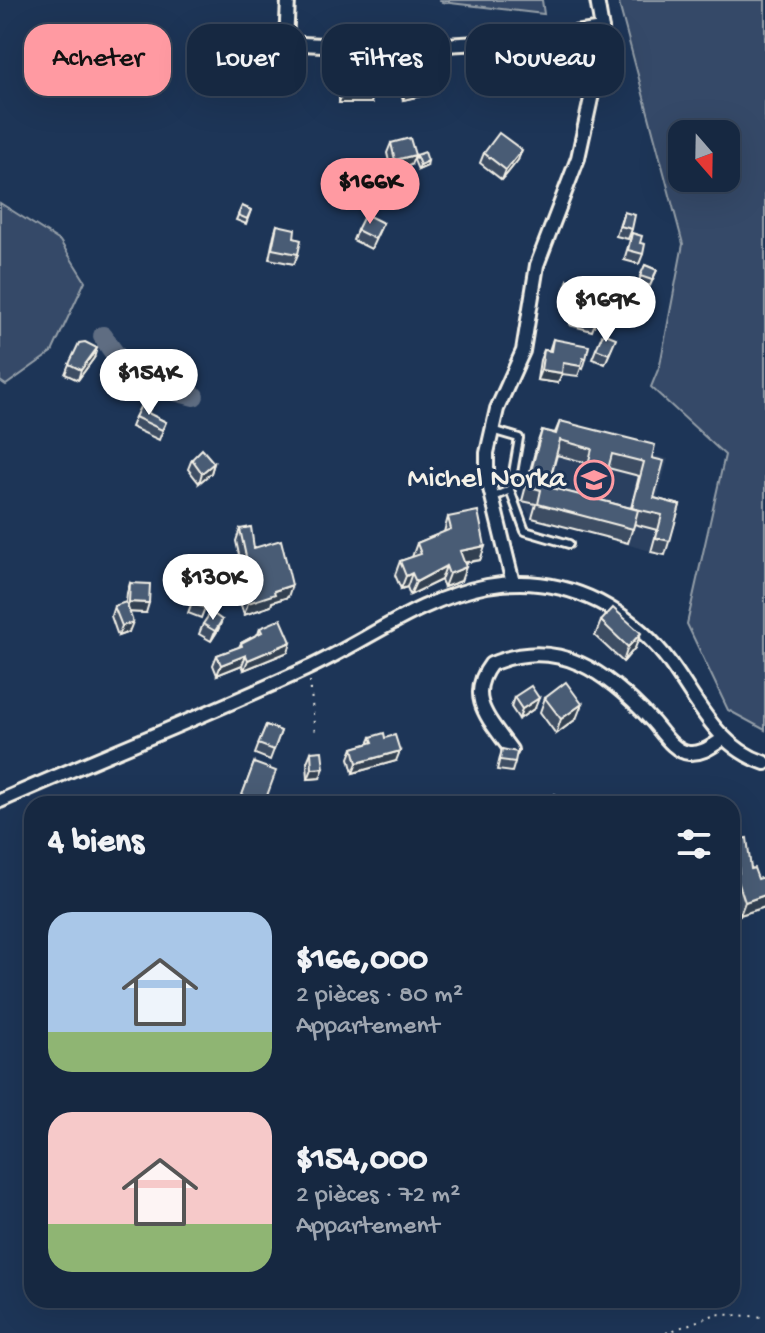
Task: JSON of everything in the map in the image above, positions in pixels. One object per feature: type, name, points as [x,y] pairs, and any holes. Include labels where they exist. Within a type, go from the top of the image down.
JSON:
[{"type":"street","points":[[288,0],[286,43],[381,49],[466,46]]},
{"type":"street","points":[[597,0],[601,24]]},
{"type":"street","points":[[513,583],[492,498],[487,463],[491,429],[523,351],[537,265],[578,158],[592,96]]},
{"type":"street","points":[[0,801],[309,668],[419,608],[459,593],[513,583],[547,584],[574,591],[620,614],[664,655],[723,739],[765,763]]},
{"type":"street","points":[[511,750],[478,699],[479,685],[491,664],[536,651],[577,659],[650,719],[676,748],[688,753],[704,751],[723,739]]},
{"type":"lane","points":[[491,429],[519,438],[510,490],[525,531],[569,544]]},
{"type":"lane","points":[[492,498],[510,490]]},
{"type":"path","points":[[309,668],[315,735]]},
{"type":"path","points":[[666,1333],[716,1314],[765,1317]]},
{"type":"shaded area","points":[[440,0],[542,0],[544,14],[442,2]]},
{"type":"shaded area","points":[[618,0],[765,0],[765,730],[728,710],[687,624],[725,455],[651,387],[660,365],[683,244],[669,192],[740,192],[740,120],[668,120],[668,188]]},
{"type":"shaded area","points":[[0,203],[60,241],[85,281],[52,352],[6,385],[0,381]]},
{"type":"shaded area","name":"Michel Norka","points":[[556,431],[668,459],[657,500],[678,506],[665,555],[532,518],[520,501],[537,441],[554,435]]},
{"type":"building","points":[[499,133],[522,150],[506,170],[484,153]]},
{"type":"building","points":[[410,138],[415,155],[395,160],[391,143]]},
{"type":"building","points":[[425,152],[428,161],[420,165],[416,155]]},
{"type":"building","points":[[242,206],[251,210],[247,219],[238,215]]},
{"type":"building","points":[[624,212],[635,215],[632,229],[620,226]]},
{"type":"building","points":[[365,214],[383,223],[375,239],[357,230]]},
{"type":"building","points":[[277,225],[295,229],[294,238],[301,240],[298,254],[272,249]]},
{"type":"building","points":[[632,233],[642,236],[640,243],[645,244],[643,254],[628,250]]},
{"type":"building","points":[[645,265],[657,270],[652,280],[640,276]]},
{"type":"building","points":[[568,280],[583,282],[580,299],[565,297]]},
{"type":"building","points":[[578,302],[600,307],[596,321],[574,315]]},
{"type":"building","points":[[603,333],[616,338],[609,354],[596,349]]},
{"type":"building","points":[[553,339],[589,346],[581,366],[563,363],[562,373],[541,370],[544,350],[551,351]]},
{"type":"building","points":[[85,342],[97,348],[81,370],[69,364],[79,343]]},
{"type":"building","points":[[142,403],[151,407],[148,413],[166,422],[162,430],[135,417]]},
{"type":"building","points":[[560,421],[655,445],[652,458],[664,461],[654,498],[680,505],[670,541],[656,538],[662,515],[632,508],[644,462],[612,454],[600,500],[638,510],[633,529],[538,504],[541,490],[527,486],[542,430],[556,434]],"holes":[[[560,440],[592,449],[580,495],[548,487]]]},
{"type":"building","points":[[202,449],[214,463],[202,473],[192,459]]},
{"type":"building","points":[[478,511],[485,546],[460,551],[466,567],[449,574],[446,566],[416,582],[412,573],[406,576],[400,561],[421,554],[417,543],[451,529],[448,517]]},
{"type":"building","points":[[251,527],[254,548],[281,540],[292,585],[248,603],[242,584],[246,583],[244,577],[250,575],[240,529]]},
{"type":"building","points":[[200,580],[214,585],[205,608],[191,603]]},
{"type":"building","points":[[130,583],[150,584],[149,603],[129,602]]},
{"type":"building","points":[[126,602],[133,622],[122,626],[114,606]]},
{"type":"building","points":[[613,608],[641,633],[628,647],[601,621]]},
{"type":"building","points":[[211,612],[222,620],[215,631],[203,624]]},
{"type":"building","points":[[281,619],[291,642],[248,660],[246,655],[221,665],[217,655],[242,646],[241,643],[262,632],[260,628]]},
{"type":"building","points":[[566,682],[582,704],[561,719],[545,698]]},
{"type":"building","points":[[531,686],[539,698],[522,709],[514,697]]},
{"type":"building","points":[[266,725],[281,731],[274,750],[258,744]]},
{"type":"building","points":[[384,733],[385,738],[395,735],[400,751],[357,763],[353,748],[373,742],[371,737]]},
{"type":"building","points":[[502,749],[517,752],[515,762],[500,760]]},
{"type":"building","points":[[322,751],[324,768],[312,769],[311,752]]},
{"type":"building","points":[[254,763],[276,771],[267,796],[242,795]]},
{"type":"building","points":[[747,838],[751,869],[754,868],[758,879],[764,877],[765,895],[745,902],[740,887],[740,839]]},
{"type":"waterway","points":[[103,336],[130,370],[164,388],[194,396]]},
{"type":"place","name":"Michel Norka","points":[[594,480]]}]
